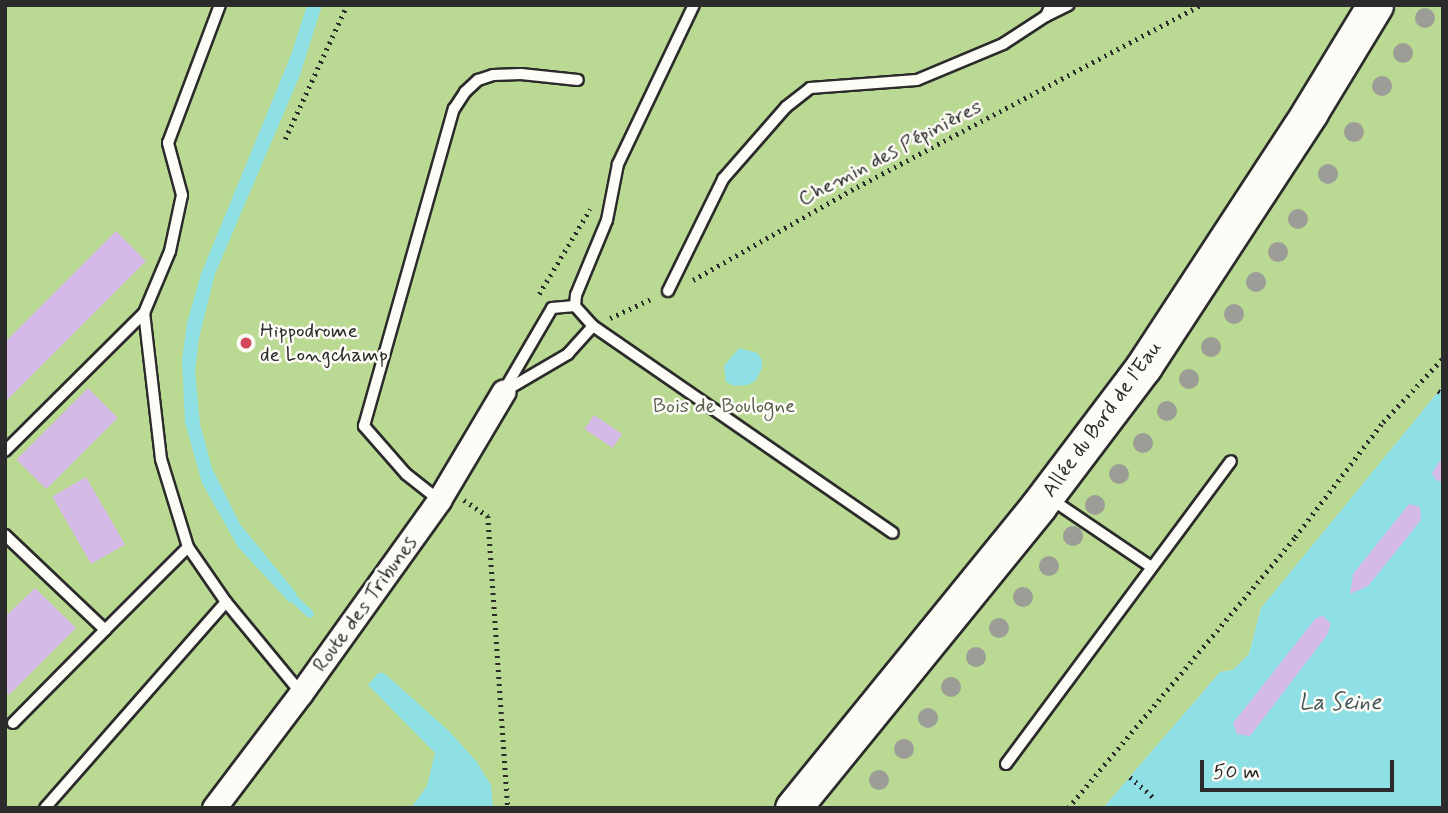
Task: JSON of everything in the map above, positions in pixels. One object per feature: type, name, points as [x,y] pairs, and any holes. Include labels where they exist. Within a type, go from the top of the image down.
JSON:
[{"type":"main road","name":"Allée du Bord de l'Eau","points":[[793,808],[1045,496],[1144,366],[1310,112],[1376,5]]},
{"type":"street","name":"Route des Tribunes","points":[[214,808],[301,693],[443,494],[495,388]]},
{"type":"lane","points":[[5,451],[144,313],[170,251],[182,195],[168,143],[220,5]]},
{"type":"lane","points":[[694,5],[618,164],[607,220],[576,295],[575,306],[593,326],[893,533]]},
{"type":"lane","points":[[1046,16],[1051,5]]},
{"type":"lane","points":[[668,291],[723,179],[786,107],[810,88],[917,80],[1003,44],[1046,16],[1069,5]]},
{"type":"lane","points":[[443,494],[407,474],[364,426],[454,109],[471,86],[493,75],[522,74],[578,80]]},
{"type":"lane","name":"Route des Tribunes","points":[[495,388],[552,308],[575,306]]},
{"type":"lane","points":[[144,313],[161,458],[188,548],[226,602],[301,693]]},
{"type":"lane","name":"Route des Tribunes","points":[[495,388],[568,354],[593,326]]},
{"type":"lane","points":[[1006,764],[1150,566],[1231,461]]},
{"type":"lane","points":[[1045,496],[1150,566]]},
{"type":"lane","points":[[5,535],[105,631]]},
{"type":"lane","points":[[13,723],[188,548]]},
{"type":"lane","points":[[45,808],[226,602]]},
{"type":"path","points":[[285,139],[347,5]]},
{"type":"path","name":"Chemin des Pépinières","points":[[593,326],[698,278],[858,187],[1201,5]]},
{"type":"path","points":[[534,302],[618,164]]},
{"type":"path","points":[[1068,808],[1295,537],[1383,422],[1443,358]]},
{"type":"path","points":[[443,494],[488,516],[508,808]]},
{"type":"path","points":[[1130,777],[1153,797]]},
{"type":"green space","name":"Bois de Boulogne","points":[[5,5],[1443,5],[1443,386],[1261,608],[1249,654],[1233,670],[1220,672],[1103,808],[5,808]]},
{"type":"water","points":[[307,5],[322,5],[300,75],[215,274],[199,338],[195,371],[200,424],[212,468],[240,524],[297,594],[290,603],[238,547],[202,483],[185,422],[182,360],[187,323],[201,274],[291,55]]},
{"type":"water","points":[[739,348],[757,353],[762,360],[762,368],[756,380],[748,385],[735,386],[726,382],[724,366]]},
{"type":"water","name":"La Seine","points":[[1443,386],[1443,808],[1103,808],[1220,672],[1233,670],[1249,654],[1261,608]]},
{"type":"water","points":[[378,673],[384,673],[449,731],[476,761],[491,785],[493,808],[411,808],[427,786],[435,753],[368,685]]},
{"type":"building","points":[[116,231],[146,261],[5,402],[5,342]]},
{"type":"building","points":[[88,388],[118,418],[46,489],[17,459]]},
{"type":"building","points":[[594,415],[622,434],[613,448],[584,429]]},
{"type":"building","points":[[1443,456],[1443,482],[1436,480],[1432,473]]},
{"type":"building","points":[[86,477],[125,545],[91,564],[52,497]]},
{"type":"building","points":[[1409,504],[1420,507],[1421,520],[1368,586],[1350,594],[1353,574]]},
{"type":"building","points":[[35,588],[76,628],[9,695],[5,692],[5,617]]},
{"type":"building","points":[[1323,616],[1331,624],[1327,635],[1250,736],[1237,734],[1233,723],[1316,618]]},
{"type":"waterway","points":[[286,591],[310,614]]},
{"type":"place","name":"Hippodrome de Longchamp","points":[[246,343]]}]
